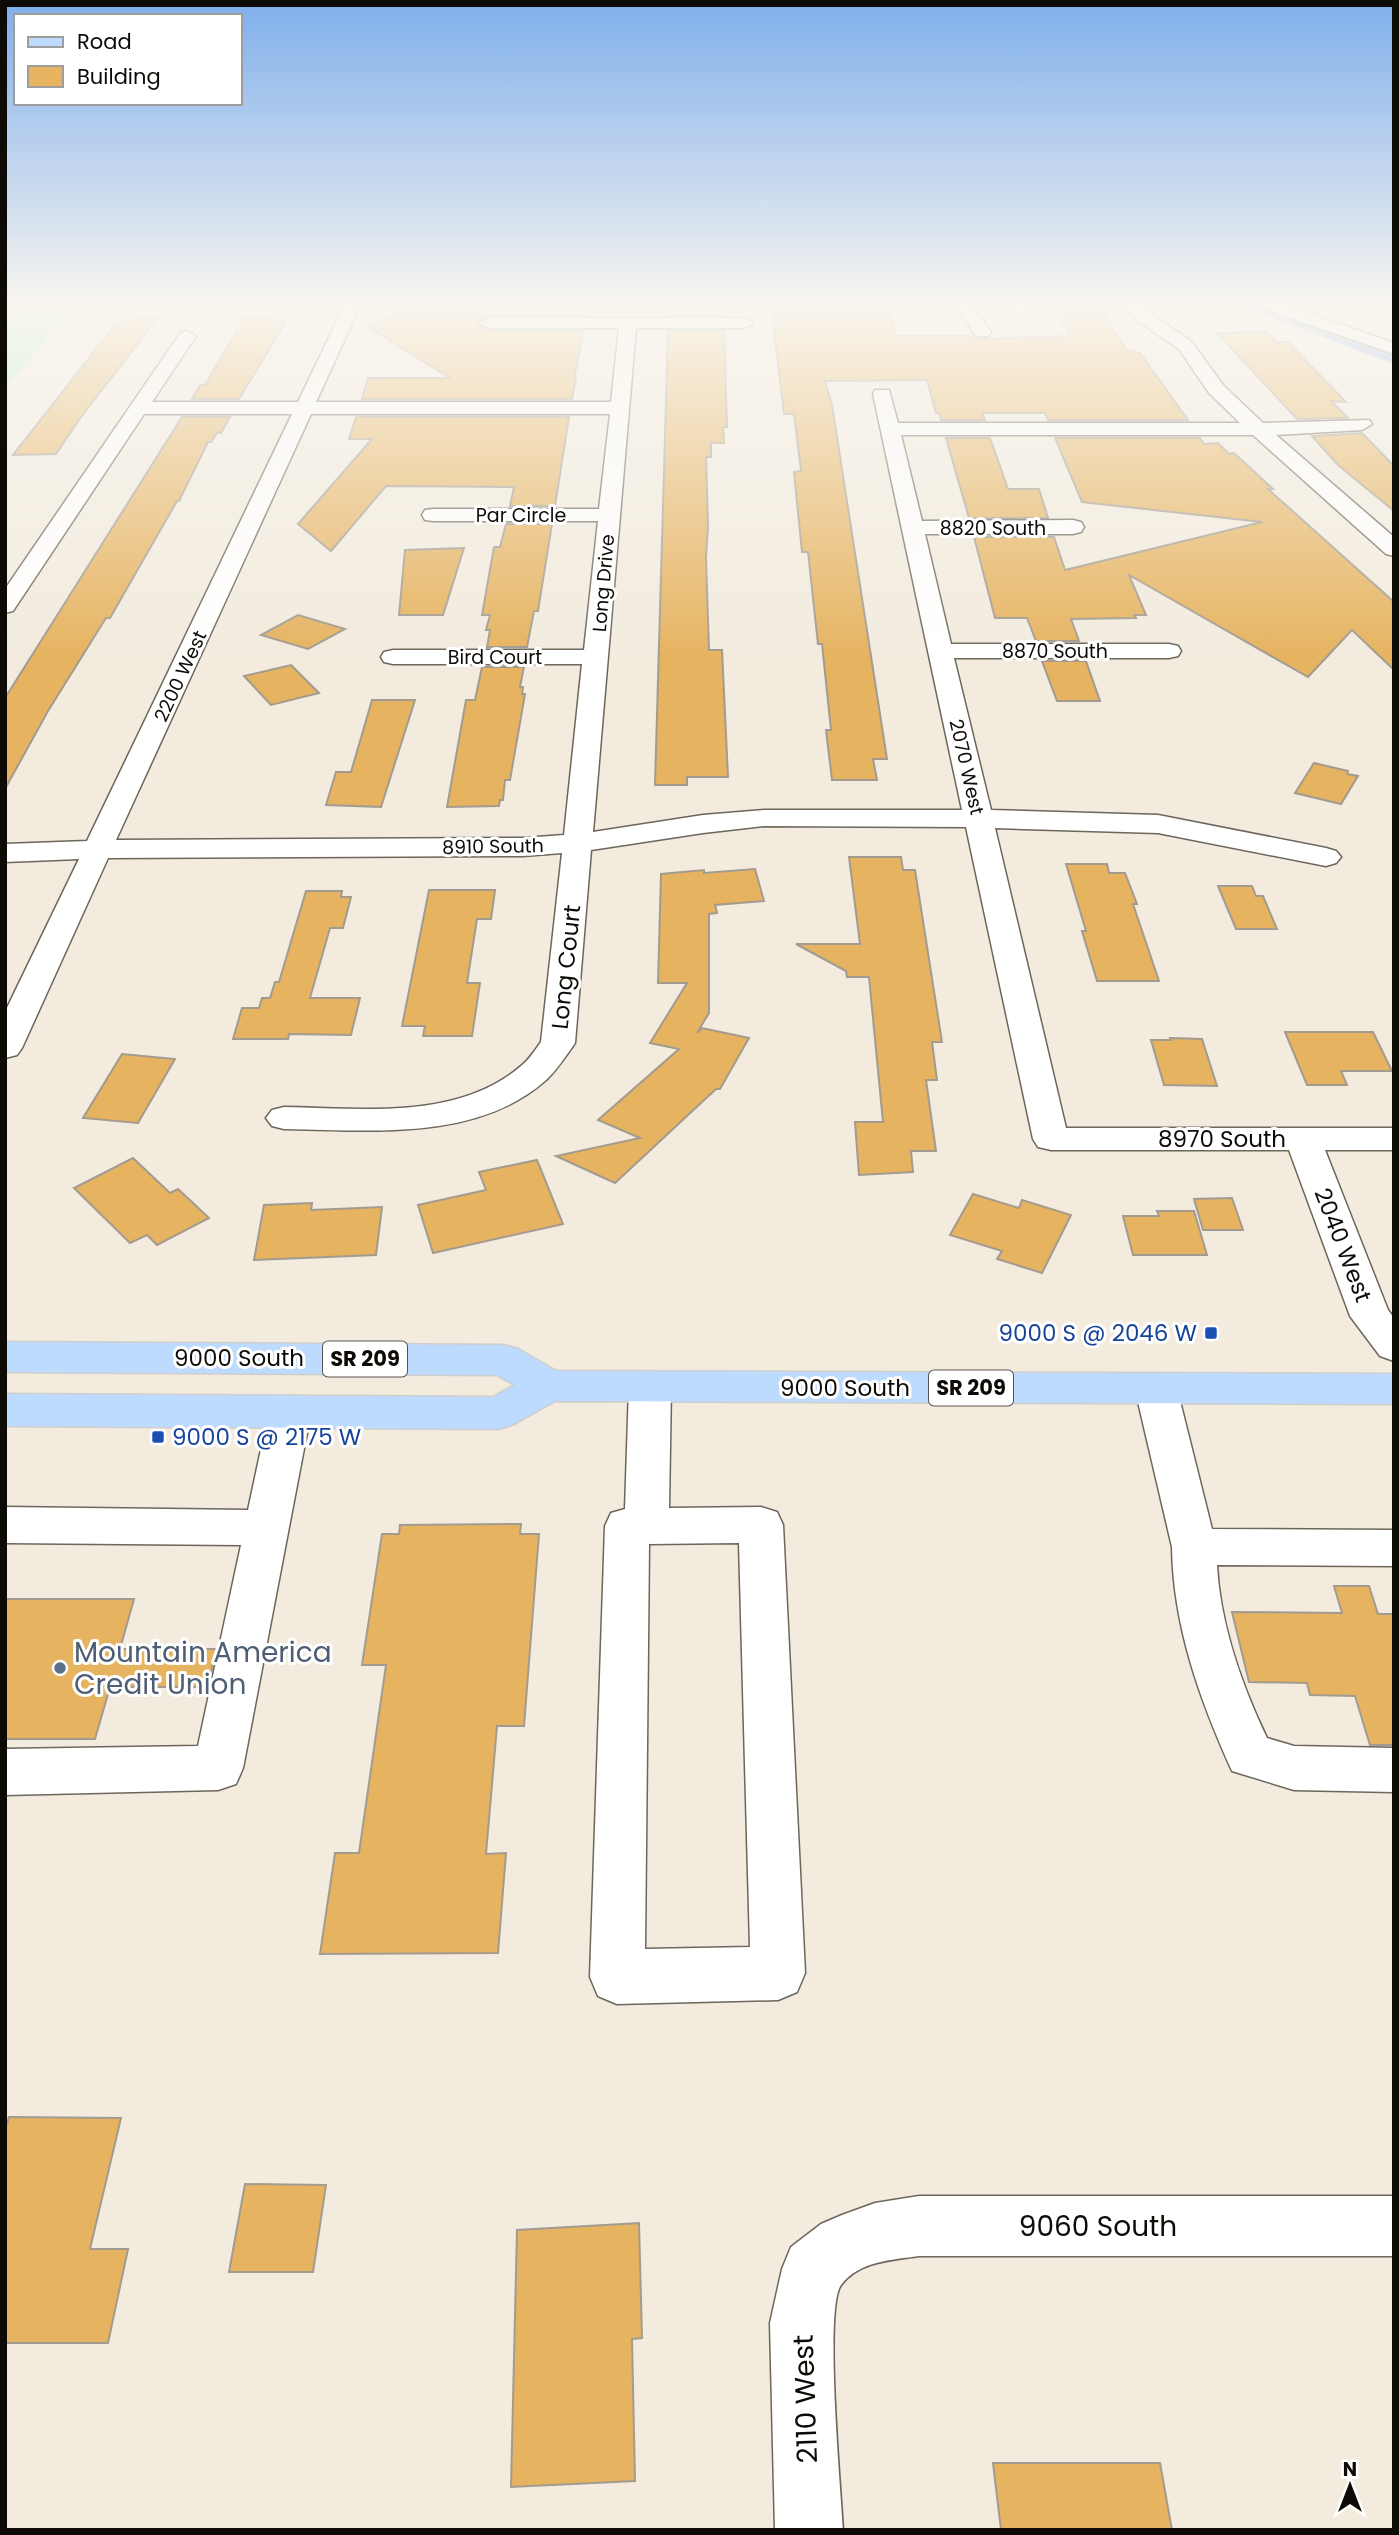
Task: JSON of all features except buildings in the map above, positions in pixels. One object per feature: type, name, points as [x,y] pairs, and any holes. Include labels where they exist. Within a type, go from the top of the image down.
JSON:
[{"type":"main road","name":"9000 South","points":[[5,1357],[504,1360],[549,1386]]},
{"type":"main road","name":"9000 South","points":[[5,1410],[499,1413],[549,1386],[1394,1389]]},
{"type":"street","points":[[5,606],[129,422]]},
{"type":"street","name":"2200 West","points":[[5,1048],[299,422]]},
{"type":"street","name":"Long Drive","points":[[579,843],[619,422]]},
{"type":"street","name":"2070 West","points":[[888,422],[1051,1139]]},
{"type":"street","points":[[1252,422],[1391,544]]},
{"type":"street","points":[[890,429],[1259,429],[1362,424]]},
{"type":"street","name":"Par Circle","points":[[433,515],[610,515]]},
{"type":"street","name":"8820 South","points":[[912,528],[1073,527]]},
{"type":"street","name":"8870 South","points":[[940,651],[1169,651]]},
{"type":"street","name":"Bird Court","points":[[393,657],[596,657]]},
{"type":"street","name":"8910 South","points":[[5,853],[98,852],[151,848],[523,847],[579,843],[703,824],[764,818],[925,817],[1158,824],[1326,857]]},
{"type":"street","name":"Long Court","points":[[284,1118],[420,1116],[464,1111],[504,1097],[529,1080],[546,1064],[558,1042],[579,843]]},
{"type":"street","name":"8970 South","points":[[1051,1139],[1394,1139]]},
{"type":"street","name":"2040 West","points":[[1303,1139],[1370,1316],[1394,1346]]},
{"type":"street","points":[[647,1526],[650,1387]]},
{"type":"street","points":[[1156,1389],[1194,1547],[1193,1573],[1203,1618],[1232,1720],[1250,1755],[1294,1768],[1394,1770]]},
{"type":"street","points":[[5,1772],[218,1768],[290,1412]]},
{"type":"street","points":[[5,1525],[267,1528]]},
{"type":"street","points":[[761,1525],[778,1973],[617,1977],[628,1526],[647,1526],[761,1525]]},
{"type":"street","points":[[1194,1547],[1394,1548]]},
{"type":"street","name":"9060 South","points":[[813,2269],[842,2245],[875,2233],[919,2226],[1394,2226]]},
{"type":"street","name":"2110 West","points":[[810,2530],[801,2323],[813,2269]]},
{"type":"place","name":"9000 S @ 2046 W","points":[[1211,1333]]},
{"type":"place","name":"9000 S @ 2175 W","points":[[158,1437]]},
{"type":"place","name":"Mountain America Credit Union","points":[[60,1668]]}]
